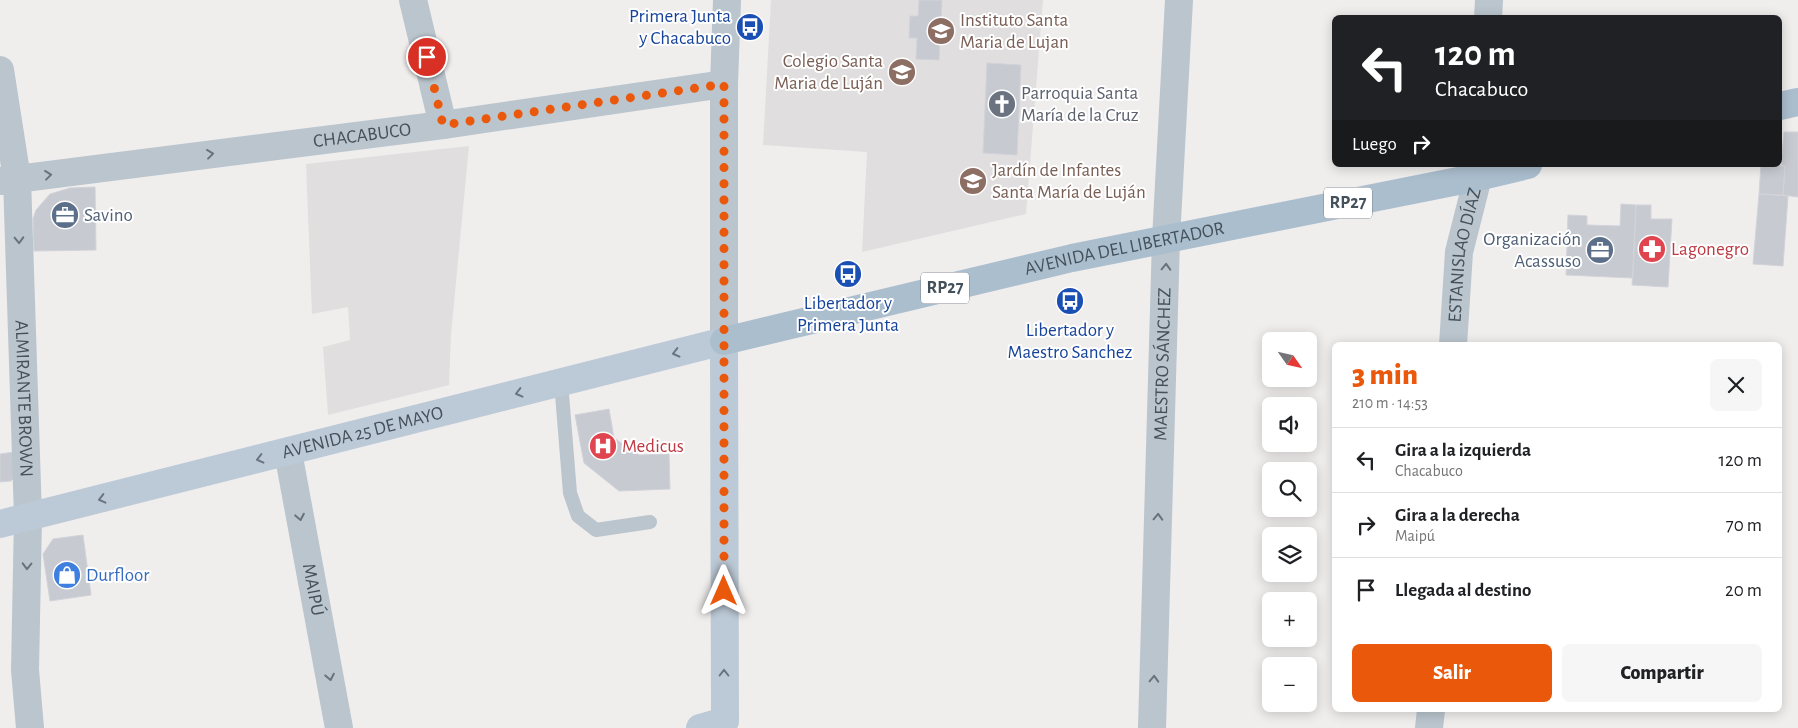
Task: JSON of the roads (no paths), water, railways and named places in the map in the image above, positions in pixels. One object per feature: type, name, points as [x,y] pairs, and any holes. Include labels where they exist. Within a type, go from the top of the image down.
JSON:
[{"type":"main road","points":[[1782,106],[1798,102]]},
{"type":"main road","name":"AVENIDA DEL LIBERTADOR","points":[[724,341],[1062,260],[1479,171],[1512,167]]},
{"type":"main road","name":"AVENIDA 25 DE MAYO","points":[[0,524],[724,341]]},
{"type":"main road","points":[[716,726],[724,341]]},
{"type":"street","points":[[413,0],[443,125]]},
{"type":"street","points":[[724,341],[724,84],[727,0]]},
{"type":"street","name":"MAESTRO SÁNCHEZ","points":[[1152,728],[1166,238],[1179,0]]},
{"type":"street","points":[[1488,15],[1489,0]]},
{"type":"street","name":"ALMIRANTE BROWN","points":[[0,70],[28,517],[25,670],[30,728]]},
{"type":"street","name":"CHACABUCO","points":[[8,180],[443,125],[724,84]]},
{"type":"street","name":"ESTANISLAO DÍAZ","points":[[1453,342],[1459,252],[1479,171]]},
{"type":"street","name":"MAIPÚ","points":[[288,452],[339,728]]},
{"type":"street","points":[[1429,728],[1430,712]]},
{"type":"lane","points":[[560,382],[570,493],[578,516],[596,530],[650,522]]},
{"type":"place","name":"Primera Junta y Chacabuco","points":[[750,27]]},
{"type":"place","name":"Instituto Santa Maria de Lujan","points":[[941,31]]},
{"type":"place","name":"Colegio Santa Maria de Luján","points":[[902,72]]},
{"type":"place","name":"Parroquia Santa María de la Cruz","points":[[1002,104]]},
{"type":"place","name":"Jardín de Infantes Santa María de Luján","points":[[973,181]]},
{"type":"place","name":"Savino","points":[[65,215]]},
{"type":"place","name":"Lagonegro","points":[[1652,249]]},
{"type":"place","name":"Organización Acassuso","points":[[1600,250]]},
{"type":"place","name":"Libertador y Primera Junta","points":[[848,274]]},
{"type":"place","name":"Libertador y Maestro Sanchez","points":[[1070,301]]},
{"type":"place","name":"Medicus","points":[[603,446]]},
{"type":"place","name":"Durfloor","points":[[67,575]]}]
